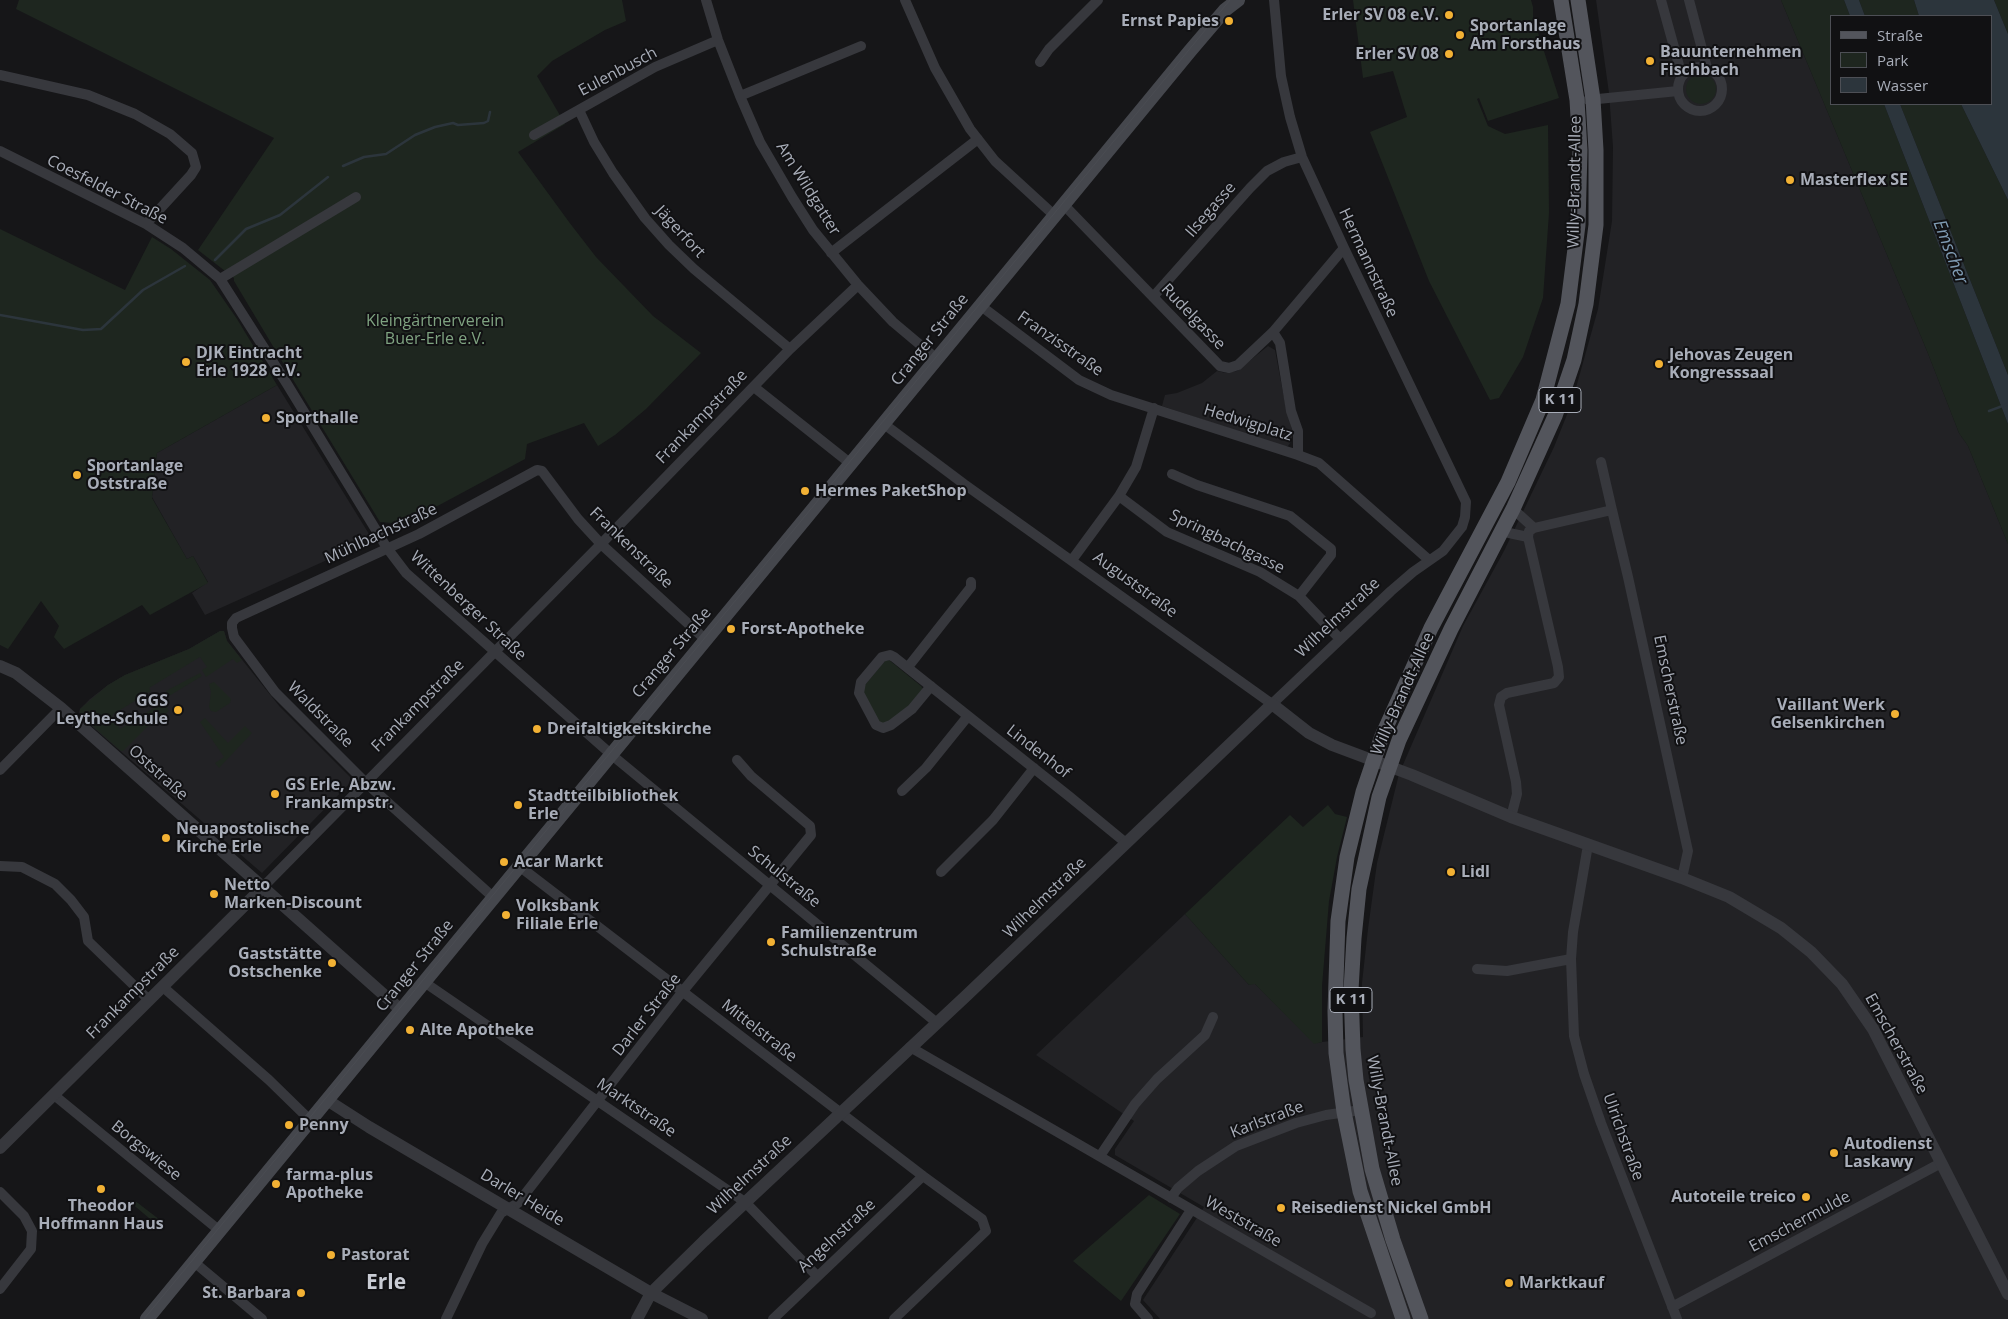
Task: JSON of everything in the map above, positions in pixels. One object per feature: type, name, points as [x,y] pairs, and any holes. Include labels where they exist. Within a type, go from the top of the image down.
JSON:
[{"type":"main road","name":"Cranger Straße","points":[[147,1319],[1227,5],[1238,0]]},
{"type":"main road","name":"Willy-Brandt-Allee","points":[[1403,1319],[1360,1191],[1344,1112],[1336,1053],[1335,1011],[1338,921],[1347,858],[1363,792],[1373,762],[1415,662],[1508,482],[1543,400],[1568,304],[1578,225],[1580,150],[1577,100],[1561,0]]},
{"type":"main road","name":"Willy-Brandt-Allee","points":[[1421,1319],[1393,1240],[1372,1169],[1361,1110],[1353,1049],[1351,990],[1359,889],[1388,767],[1414,706],[1513,509],[1555,416],[1574,360],[1586,304],[1596,225],[1596,150],[1593,99],[1578,0]]},
{"type":"street","name":"Am Wildgatter","points":[[706,0],[718,40],[760,142],[792,197],[831,253],[858,285],[893,322],[937,359]]},
{"type":"street","name":"Rudelgasse","points":[[905,0],[947,92],[995,161],[1059,210],[1126,268],[1220,366],[1229,368],[1238,365],[1273,332],[1344,248]]},
{"type":"street","points":[[1040,62],[1050,48],[1098,0]]},
{"type":"street","name":"Hermannstraße","points":[[1274,0],[1281,76],[1290,117],[1302,157],[1466,502],[1462,527]]},
{"type":"street","points":[[1661,0],[1682,76],[1678,91],[1684,103],[1696,110],[1703,110],[1716,104],[1722,92],[1722,85],[1716,73],[1707,68],[1697,67],[1682,76]]},
{"type":"street","points":[[1689,0],[1707,68]]},
{"type":"street","name":"Eulenbusch","points":[[534,135],[655,66],[718,40]]},
{"type":"street","points":[[740,96],[861,46]]},
{"type":"street","points":[[0,75],[88,95],[135,114],[170,134],[192,153],[196,167],[191,175],[146,224]]},
{"type":"street","name":"Willy-Brandt-Allee","points":[[1577,100],[1678,91]]},
{"type":"street","name":"Jägerfort","points":[[579,110],[594,142],[613,173],[646,218],[701,276],[790,349]]},
{"type":"street","points":[[831,253],[978,139]]},
{"type":"street","name":"Coesfelder Straße","points":[[0,151],[146,224],[183,248],[220,279]]},
{"type":"street","name":"Ilsegasse","points":[[1153,297],[1250,188],[1268,171],[1284,162],[1302,157]]},
{"type":"street","points":[[220,279],[356,197]]},
{"type":"street","name":"Wittenberger Straße","points":[[220,279],[287,384],[387,548],[406,573],[611,755]]},
{"type":"street","name":"Frankampstraße","points":[[0,1148],[262,888],[790,349],[858,285]]},
{"type":"street","name":"Franzisstraße","points":[[981,306],[1079,380],[1111,396],[1154,408]]},
{"type":"street","name":"Hedwigplatz","points":[[1154,408],[1298,455],[1298,431],[1291,412],[1280,343],[1273,332]]},
{"type":"street","points":[[754,387],[851,464]]},
{"type":"street","points":[[1072,560],[1119,496],[1136,467],[1154,408]]},
{"type":"street","name":"Auguststraße","points":[[884,424],[1272,704],[1309,733],[1332,746],[1373,762]]},
{"type":"street","points":[[1298,455],[1318,463],[1429,560]]},
{"type":"street","name":"Emscherstraße","points":[[1601,462],[1688,851],[1682,878]]},
{"type":"street","name":"Mühlbachstraße","points":[[232,623],[241,616],[436,526],[537,470],[542,471]]},
{"type":"street","name":"Frankenstraße","points":[[542,471],[578,519],[601,544],[706,640]]},
{"type":"street","points":[[1172,474],[1197,485],[1290,516],[1331,549],[1331,555],[1299,596]]},
{"type":"street","name":"Springbachgasse","points":[[1119,496],[1168,532],[1260,572],[1299,596],[1340,639]]},
{"type":"street","points":[[1511,817],[1517,794],[1516,782],[1498,705],[1501,697],[1507,693],[1554,683],[1559,678],[1531,533],[1513,509]]},
{"type":"street","points":[[1503,528],[1510,533],[1531,533],[1612,510]]},
{"type":"street","name":"Wilhelmstraße","points":[[637,1319],[651,1293],[745,1202],[937,1023],[1391,591],[1443,551],[1462,527]]},
{"type":"street","points":[[908,667],[971,587],[971,582]]},
{"type":"street","name":"Waldstraße","points":[[232,623],[234,637],[275,692],[365,782],[493,897]]},
{"type":"street","name":"Lindenhof","points":[[931,686],[912,708],[891,725],[879,728],[859,693],[862,682],[882,657],[894,657],[908,667],[1034,768],[1126,843]]},
{"type":"street","name":"Oststraße","points":[[0,666],[16,673],[60,708],[401,1010]]},
{"type":"street","points":[[0,770],[60,708]]},
{"type":"street","points":[[902,791],[926,768],[968,716]]},
{"type":"street","name":"Schulstraße","points":[[611,755],[937,1023]]},
{"type":"street","name":"Darler Straße","points":[[446,1319],[482,1244],[500,1213],[518,1203],[684,991],[811,835],[810,826],[751,776],[737,760]]},
{"type":"street","name":"Emscherstraße","points":[[1373,762],[1511,817],[1682,878],[1729,897],[1781,928],[1811,952],[1842,984],[1873,1030],[2008,1294]]},
{"type":"street","points":[[941,872],[993,820],[1034,768]]},
{"type":"street","name":"Ulrichstraße","points":[[1588,845],[1579,887],[1571,959],[1574,1036],[1584,1074],[1621,1176],[1677,1319]]},
{"type":"street","points":[[0,866],[22,867],[55,884],[84,917],[88,941],[149,1000]]},
{"type":"street","name":"Mittelstraße","points":[[519,866],[923,1176],[982,1219],[986,1231],[894,1319]]},
{"type":"street","points":[[1477,969],[1507,971],[1571,959]]},
{"type":"street","name":"Marktstraße","points":[[424,982],[599,1100],[745,1202],[817,1276]]},
{"type":"street","points":[[163,987],[269,1080],[310,1120]]},
{"type":"street","points":[[1100,1156],[1136,1104],[1157,1079],[1205,1035],[1213,1017]]},
{"type":"street","name":"Weststraße","points":[[910,1047],[1371,1313]]},
{"type":"street","name":"Borgswiese","points":[[54,1095],[220,1230]]},
{"type":"street","name":"Darler Heide","points":[[327,1100],[651,1293],[702,1319]]},
{"type":"street","name":"Karlstraße","points":[[1171,1198],[1178,1188],[1198,1170],[1236,1146],[1296,1123],[1361,1110]]},
{"type":"street","name":"Emschermulde","points":[[1672,1306],[1941,1163]]},
{"type":"street","name":"Angelnstraße","points":[[773,1319],[923,1176]]},
{"type":"street","points":[[0,1192],[24,1216],[32,1231],[31,1250],[0,1289]]},
{"type":"street","points":[[1148,1319],[1135,1304],[1137,1294],[1191,1210]]},
{"type":"street","points":[[194,1262],[262,1319]]},
{"type":"shaded area","points":[[1596,0],[1781,0],[1927,351],[1959,433],[1968,446],[2008,544],[2008,1319],[1160,1319],[1143,1300],[1204,1207],[1115,1155],[1115,1149],[1134,1121],[1036,1055],[1185,914],[1249,985],[1254,983],[1314,1043],[1363,1037],[1362,983],[1377,863],[1399,774],[1463,626],[1504,551],[1554,447],[1572,402],[1598,309],[1612,221],[1613,147],[1609,93]]},
{"type":"shaded area","points":[[1268,346],[1275,350],[1286,408],[1293,433],[1288,446],[1285,447],[1162,406],[1165,395],[1177,393],[1202,383],[1217,371],[1226,373],[1237,371]]},
{"type":"shaded area","points":[[277,385],[369,534],[370,539],[205,615],[192,593],[208,582],[193,556],[187,559],[152,497],[157,453]]},
{"type":"shaded area","points":[[220,631],[224,631],[227,641],[280,707],[350,777],[351,782],[262,873],[81,717],[79,712],[90,699],[125,675],[189,649]]},
{"type":"green space","name":"Kleingärtnerverein Buer-Erle e.V.","points":[[19,0],[622,0],[626,21],[605,30],[552,61],[537,76],[565,124],[518,152],[596,257],[653,316],[701,353],[646,409],[615,435],[598,446],[584,423],[527,444],[525,459],[404,524],[380,522],[292,378],[234,281],[234,278],[198,250],[274,138],[16,9]]},
{"type":"green space","points":[[1353,0],[1531,0],[1533,17],[1559,98],[1488,121],[1479,98],[1477,99],[1488,126],[1505,134],[1548,125],[1549,213],[1543,298],[1523,357],[1499,398],[1490,400],[1429,281],[1370,132],[1407,117],[1393,71],[1363,78]]},
{"type":"green space","points":[[1781,0],[1844,0],[1850,15],[1830,15],[1830,105],[1884,105],[2008,424],[2008,544],[1968,446],[1959,433],[1927,351]]},
{"type":"green space","points":[[1859,0],[1914,0],[1919,15],[1865,15]]},
{"type":"green space","points":[[1994,0],[2008,0],[2008,34]]},
{"type":"green space","points":[[1701,74],[1712,78],[1716,89],[1712,100],[1701,104],[1690,100],[1686,89],[1690,78]]},
{"type":"green space","points":[[1900,105],[1961,105],[2008,200],[2008,375]]},
{"type":"green space","name":"Sportanlage Oststraße","points":[[0,229],[125,290],[152,237],[171,249],[210,280],[237,319],[277,385],[157,453],[152,498],[187,559],[193,556],[208,583],[150,615],[142,605],[64,649],[54,637],[59,626],[41,601],[8,649],[0,645]]},
{"type":"green space","points":[[220,631],[224,631],[227,641],[242,660],[237,663],[233,659],[206,677],[202,670],[207,667],[200,657],[149,688],[151,691],[112,715],[120,729],[164,702],[169,711],[146,728],[123,751],[80,715],[80,709],[108,685],[125,675],[189,649]]},
{"type":"green space","points":[[889,660],[924,690],[909,706],[885,725],[879,723],[862,691],[885,661]]},
{"type":"green space","points":[[200,673],[202,676],[169,696],[166,691]]},
{"type":"green space","points":[[214,682],[231,699],[230,703],[216,712],[211,711],[209,707],[211,692],[209,684]]},
{"type":"green space","points":[[205,718],[228,743],[245,726],[252,733],[219,768],[215,763],[224,757],[200,722]]},
{"type":"green space","points":[[1328,805],[1335,814],[1347,817],[1329,901],[1322,986],[1322,1042],[1314,1044],[1255,984],[1249,985],[1185,914],[1290,815],[1303,827]]},
{"type":"green space","points":[[1149,1195],[1180,1214],[1121,1301],[1073,1261]]},
{"type":"green space","points":[[134,1200],[160,1220],[156,1224],[130,1202]]},
{"type":"water","points":[[1844,0],[1859,0],[1865,15],[1850,15]]},
{"type":"water","points":[[1914,0],[1994,0],[2008,34],[2008,200],[1961,105],[1993,105],[1993,15],[1919,15]]},
{"type":"water","name":"Emscher","points":[[1884,105],[1900,105],[2008,375],[2008,424]]},
{"type":"waterway","points":[[343,166],[364,157],[386,154],[415,135],[435,127],[453,123],[458,125],[484,123],[488,121],[490,112]]},
{"type":"waterway","points":[[215,260],[246,229],[280,215],[328,177]]},
{"type":"waterway","points":[[0,315],[83,330],[101,329],[143,290],[185,266]]},
{"type":"waterway","points":[[1989,411],[2008,404]]},
{"type":"tram line","points":[[144,1319],[1230,0]]},
{"type":"place","name":"Erler SV 08 e.V.","points":[[1449,15]]},
{"type":"place","name":"Ernst Papies","points":[[1229,21]]},
{"type":"place","name":"Sportanlage Am Forsthaus","points":[[1460,35]]},
{"type":"place","name":"Erler SV 08","points":[[1449,54]]},
{"type":"place","name":"Bauunternehmen Fischbach","points":[[1650,61]]},
{"type":"place","name":"Masterflex SE","points":[[1790,180]]},
{"type":"place","name":"DJK Eintracht Erle 1928 e.V.","points":[[186,362]]},
{"type":"place","name":"Jehovas Zeugen Kongresssaal","points":[[1659,364]]},
{"type":"place","name":"Sporthalle","points":[[266,418]]},
{"type":"place","name":"Sportanlage Oststraße","points":[[77,475]]},
{"type":"place","name":"Hermes PaketShop","points":[[805,491]]},
{"type":"place","name":"Forst-Apotheke","points":[[731,629]]},
{"type":"place","name":"GGS Leythe-Schule","points":[[178,710]]},
{"type":"place","name":"Vaillant Werk Gelsenkirchen","points":[[1895,714]]},
{"type":"place","name":"Dreifaltigkeitskirche","points":[[537,729]]},
{"type":"place","name":"GS Erle, Abzw. Frankampstr.","points":[[275,794]]},
{"type":"place","name":"Stadtteilbibliothek Erle","points":[[518,805]]},
{"type":"place","name":"Neuapostolische Kirche Erle","points":[[166,838]]},
{"type":"place","name":"Acar Markt","points":[[504,862]]},
{"type":"place","name":"Lidl","points":[[1451,872]]},
{"type":"place","name":"Netto Marken-Discount","points":[[214,894]]},
{"type":"place","name":"Volksbank Filiale Erle","points":[[506,915]]},
{"type":"place","name":"Familienzentrum Schulstraße","points":[[771,942]]},
{"type":"place","name":"Gaststätte Ostschenke","points":[[332,963]]},
{"type":"place","name":"Alte Apotheke","points":[[410,1030]]},
{"type":"place","name":"Penny","points":[[289,1125]]},
{"type":"place","name":"Autodienst Laskawy","points":[[1834,1153]]},
{"type":"place","name":"farma-plus Apotheke","points":[[276,1184]]},
{"type":"place","name":"Theodor Hoffmann Haus","points":[[101,1189]]},
{"type":"place","name":"Autoteile treico","points":[[1806,1197]]},
{"type":"place","name":"Reisedienst Nickel GmbH","points":[[1281,1208]]},
{"type":"place","name":"Pastorat","points":[[331,1255]]},
{"type":"place","name":"Marktkauf","points":[[1509,1283]]},
{"type":"place","name":"St. Barbara","points":[[301,1293]]},
{"type":"district","name":"Erle","points":[[386,1283]]}]
